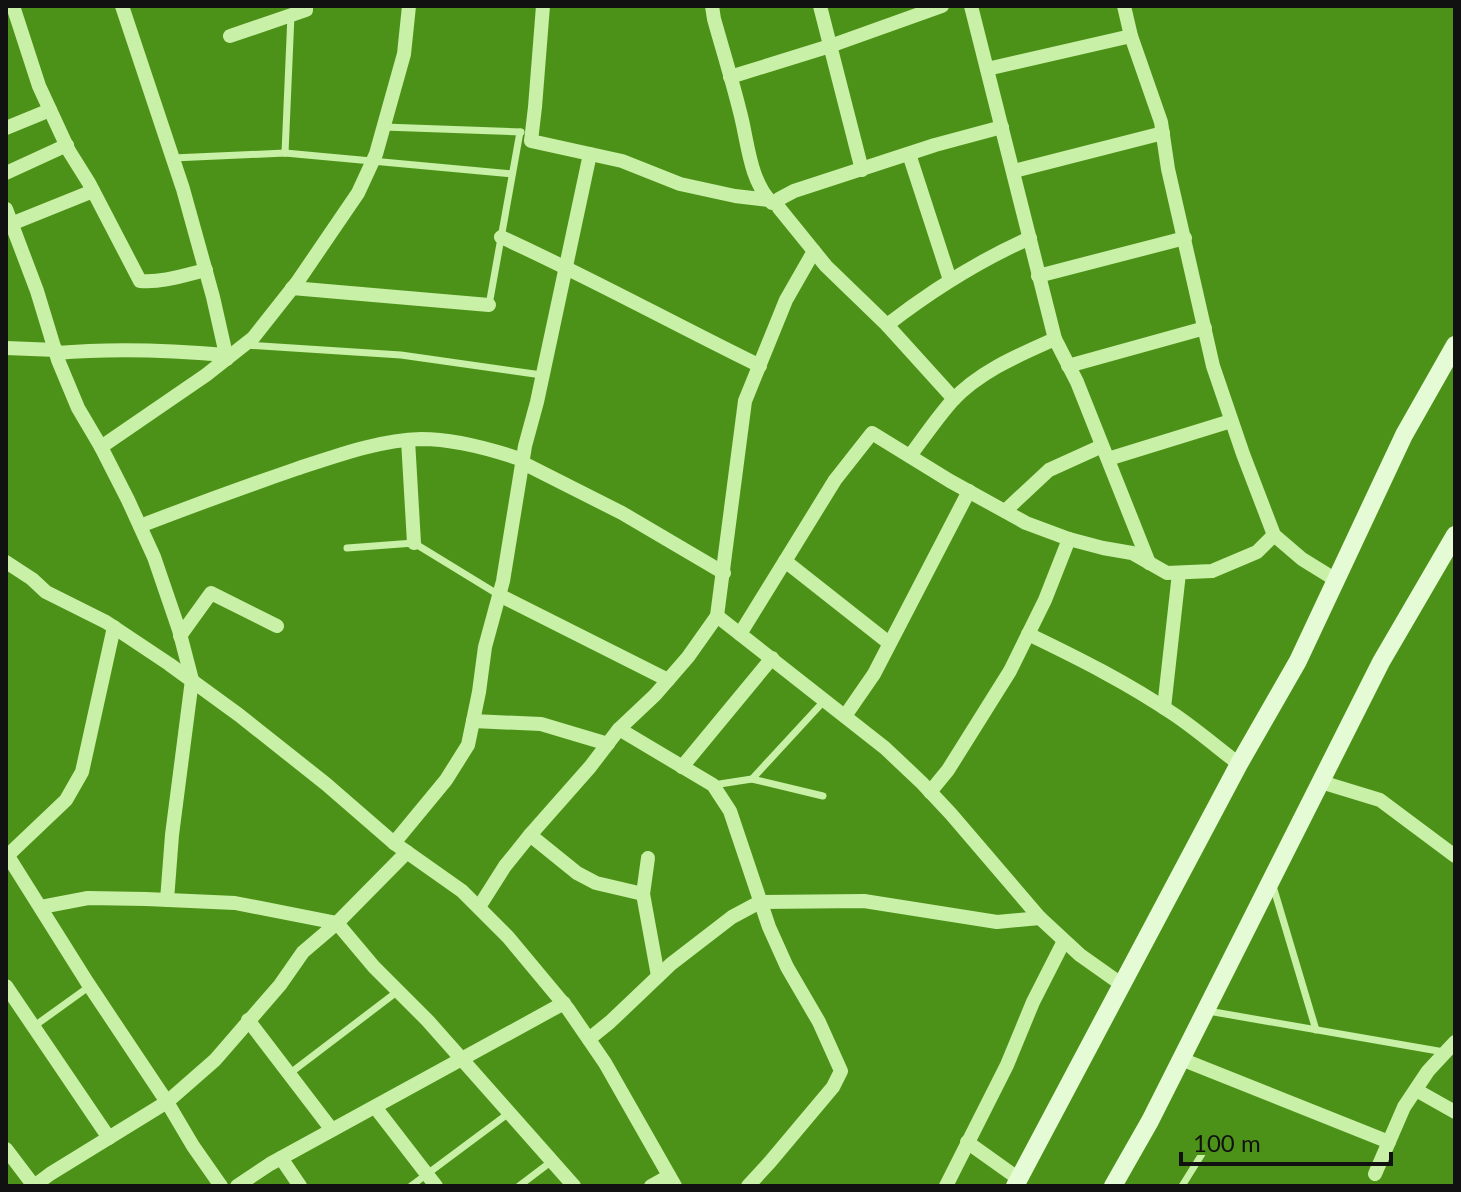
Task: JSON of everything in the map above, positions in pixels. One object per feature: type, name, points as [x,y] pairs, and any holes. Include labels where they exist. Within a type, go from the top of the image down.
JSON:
[{"type":"main road","points":[[1017,1182],[1239,764],[1298,661],[1404,435],[1455,345]]},
{"type":"main road","points":[[1113,1186],[1150,1121],[1381,662],[1455,535]]},
{"type":"street","points":[[13,6],[50,110],[140,281],[173,278],[206,270]]},
{"type":"street","points":[[122,6],[173,158],[206,270],[226,357]]},
{"type":"street","points":[[230,36],[306,10],[306,6]]},
{"type":"street","points":[[101,447],[206,375],[253,338],[292,288],[358,193],[373,161],[404,54],[409,6]]},
{"type":"street","points":[[543,6],[526,132],[531,141],[622,161],[680,184],[774,204],[785,195],[935,145],[1002,127]]},
{"type":"street","points":[[712,6],[752,164],[761,188],[826,266],[887,325],[954,399]]},
{"type":"street","points":[[820,6],[862,170]]},
{"type":"street","points":[[730,77],[942,6]]},
{"type":"street","points":[[971,6],[1055,339],[1077,382],[1149,563]]},
{"type":"street","points":[[1124,6],[1131,36],[1157,108],[1213,366],[1231,421],[1274,535],[1302,559],[1336,580]]},
{"type":"street","points":[[987,69],[1131,36]]},
{"type":"street","points":[[6,128],[50,110]]},
{"type":"street","points":[[1014,171],[1163,133]]},
{"type":"street","points":[[6,173],[67,145]]},
{"type":"street","points":[[394,843],[446,780],[468,745],[523,462],[590,154]]},
{"type":"street","points":[[909,154],[950,280]]},
{"type":"street","points":[[11,224],[93,191]]},
{"type":"street","points":[[6,209],[78,408],[101,447],[154,557],[192,680],[167,900]]},
{"type":"street","points":[[501,237],[625,296],[660,317],[760,366]]},
{"type":"street","points":[[887,325],[950,280],[1030,238]]},
{"type":"street","points":[[1038,276],[1185,238]]},
{"type":"street","points":[[479,907],[505,866],[530,835],[619,729],[688,657],[717,616],[745,401],[786,300],[814,251]]},
{"type":"street","points":[[292,288],[489,305]]},
{"type":"street","points":[[1068,366],[1205,328]]},
{"type":"street","points":[[910,456],[954,399],[996,367],[1055,339]]},
{"type":"street","points":[[6,348],[56,352],[190,352],[226,357]]},
{"type":"street","points":[[1005,511],[1049,470],[1231,421]]},
{"type":"street","points":[[740,634],[835,480],[872,433],[1026,523],[1069,539],[1132,553],[1167,573],[1212,571],[1257,552],[1274,535]]},
{"type":"street","points":[[140,526],[347,452],[424,439],[464,444],[523,462],[622,513],[724,573]]},
{"type":"street","points":[[408,440],[414,543]]},
{"type":"street","points":[[845,716],[874,674],[969,491]]},
{"type":"street","points":[[930,792],[948,770],[1010,671],[1045,600],[1069,539]]},
{"type":"street","points":[[785,561],[889,643]]},
{"type":"street","points":[[6,562],[46,592],[114,627],[192,680],[326,784],[394,843],[462,891],[479,907],[564,1003],[612,1075],[672,1181],[651,1186]]},
{"type":"street","points":[[1164,708],[1179,573]]},
{"type":"street","points":[[180,636],[211,593],[277,626]]},
{"type":"street","points":[[499,595],[668,680]]},
{"type":"street","points":[[717,616],[885,748],[930,792],[1040,918],[1080,955],[1121,984]]},
{"type":"street","points":[[114,627],[82,772],[66,800],[7,855],[221,1186]]},
{"type":"street","points":[[1028,634],[1084,660],[1164,708],[1239,764]]},
{"type":"street","points":[[682,767],[772,658]]},
{"type":"street","points":[[473,721],[541,724],[608,744]]},
{"type":"street","points":[[619,729],[713,785],[730,811],[760,902],[787,967],[819,1022],[841,1071],[833,1087],[748,1186]]},
{"type":"street","points":[[1321,782],[1380,800],[1455,856]]},
{"type":"street","points":[[530,835],[577,873],[596,883],[643,894]]},
{"type":"street","points":[[6,1149],[34,1186],[167,1102],[215,1060],[280,985],[303,952],[337,923],[407,852]]},
{"type":"street","points":[[648,858],[643,894],[658,976]]},
{"type":"street","points":[[41,907],[88,898],[235,903],[337,923],[574,1186]]},
{"type":"street","points":[[589,1039],[671,964],[732,917],[760,902],[864,901],[997,922],[1040,918]]},
{"type":"street","points":[[946,1186],[1007,1065],[1033,1002],[1064,941]]},
{"type":"street","points":[[6,986],[109,1138]]},
{"type":"street","points":[[237,1186],[281,1158],[564,1003]]},
{"type":"street","points":[[248,1020],[332,1130]]},
{"type":"street","points":[[1378,1180],[1404,1107],[1428,1071],[1450,1047]]},
{"type":"street","points":[[1181,1059],[1389,1142]]},
{"type":"street","points":[[1416,1090],[1455,1112]]},
{"type":"street","points":[[375,1107],[431,1180]]},
{"type":"street","points":[[967,1142],[1017,1182]]},
{"type":"street","points":[[281,1158],[300,1186]]},
{"type":"lane","points":[[285,153],[291,15]]},
{"type":"lane","points":[[384,127],[526,132],[512,174],[489,305]]},
{"type":"lane","points":[[173,158],[285,153],[512,174]]},
{"type":"lane","points":[[244,345],[401,355],[542,375]]},
{"type":"lane","points":[[347,548],[414,543],[499,595]]},
{"type":"lane","points":[[752,779],[824,701]]},
{"type":"lane","points":[[713,785],[752,779],[823,796]]},
{"type":"lane","points":[[1271,880],[1316,1030]]},
{"type":"lane","points":[[33,1027],[90,986]]},
{"type":"lane","points":[[289,1074],[398,991]]},
{"type":"lane","points":[[1205,1010],[1316,1030],[1450,1047]]},
{"type":"lane","points":[[411,1186],[431,1180],[510,1113]]},
{"type":"lane","points":[[1182,1186],[1207,1146]]},
{"type":"lane","points":[[519,1186],[552,1161]]}]
